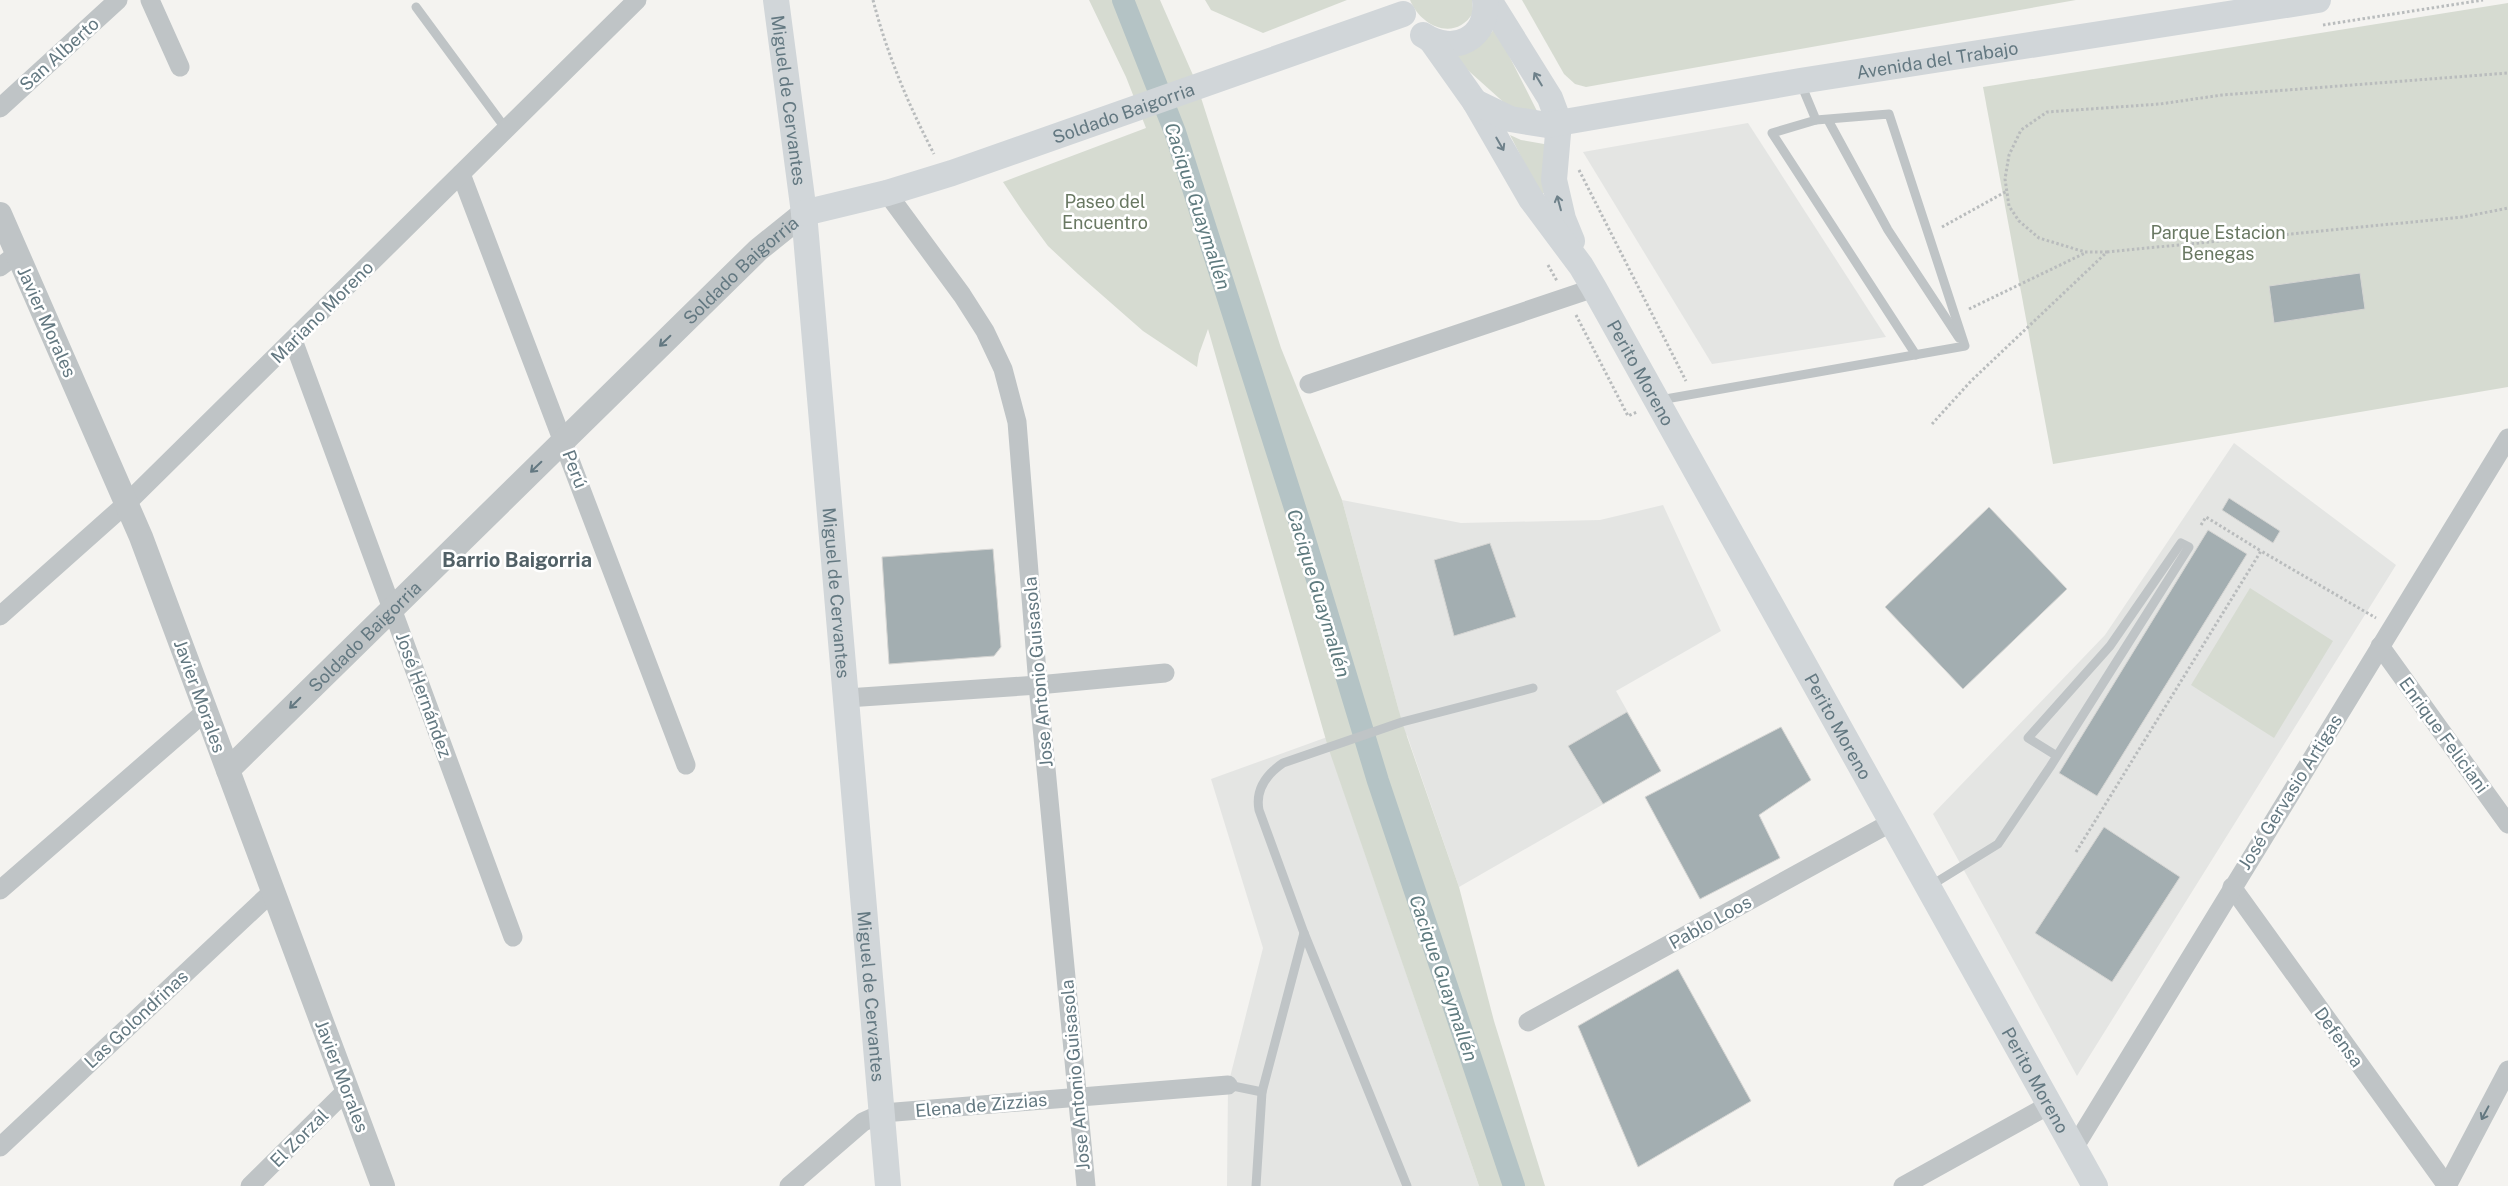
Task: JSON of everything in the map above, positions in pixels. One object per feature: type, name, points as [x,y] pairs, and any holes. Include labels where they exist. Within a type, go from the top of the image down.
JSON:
[{"type":"main road","name":"Miguel de Cervantes","points":[[776,0],[804,213],[888,1186]]},
{"type":"main road","points":[[1431,40],[1453,45],[1474,35],[1483,25],[1487,0]]},
{"type":"main road","name":"Perito Moreno","points":[[1487,0],[1550,98],[1559,122],[1554,166],[1555,186],[1563,219],[1581,266]]},
{"type":"main road","name":"Avenida del Trabajo","points":[[1559,122],[1800,81],[2305,1]]},
{"type":"main road","name":"Soldado Baigorria","points":[[804,213],[887,193],[959,170],[1197,87],[1401,7]]},
{"type":"main road","name":"Perito Moreno","points":[[1401,7],[1420,33],[1431,40],[1475,102],[1531,199],[1581,266],[1594,288],[2095,1186]]},
{"type":"main road","name":"Perito Moreno","points":[[1475,102],[1510,119],[1537,125],[1559,122]]},
{"type":"street","name":"San Alberto","points":[[0,108],[118,0]]},
{"type":"street","points":[[150,0],[180,67]]},
{"type":"street","name":"Mariano Moreno","points":[[0,616],[128,503],[637,0]]},
{"type":"street","name":"Perú","points":[[461,174],[564,440],[686,766]]},
{"type":"street","name":"Jose Antonio Guisasola","points":[[887,193],[976,314],[994,348],[1010,392],[1017,422],[1038,685],[1086,1186]]},
{"type":"street","name":"Soldado Baigorria","points":[[228,770],[758,250],[804,213]]},
{"type":"street","name":"Javier Morales","points":[[0,214],[9,260],[128,503],[383,1186]]},
{"type":"street","points":[[1309,384],[1594,288]]},
{"type":"street","name":"José Hernández","points":[[293,340],[513,937]]},
{"type":"street","name":"José Gervasio Artigas","points":[[2074,1148],[2508,438]]},
{"type":"street","name":"Enrique Feliciani","points":[[2380,646],[2508,824]]},
{"type":"street","points":[[847,698],[1165,674]]},
{"type":"street","points":[[0,890],[206,711]]},
{"type":"street","name":"Pablo Loos","points":[[1528,1022],[1892,822]]},
{"type":"street","name":"Defensa","points":[[2232,887],[2447,1186]]},
{"type":"street","name":"Las Golondrinas","points":[[0,1147],[272,892]]},
{"type":"street","points":[[2447,1186],[2508,1070]]},
{"type":"street","name":"Elena de Zizzias","points":[[790,1186],[864,1122],[883,1113],[1228,1085]]},
{"type":"street","name":"El Zorzal","points":[[250,1186],[348,1089]]},
{"type":"street","points":[[1903,1186],[2049,1105]]},
{"type":"lane","points":[[416,7],[506,129]]},
{"type":"lane","points":[[1800,81],[1808,105],[1816,120]]},
{"type":"lane","points":[[1916,355],[1772,133],[1816,120],[1889,114],[1965,346]]},
{"type":"lane","points":[[1828,120],[1888,230],[1965,346]]},
{"type":"lane","points":[[1657,401],[1965,346]]},
{"type":"lane","points":[[1928,887],[1998,844],[2057,756],[2188,548],[2180,543],[2110,646],[2028,738],[2057,756]]},
{"type":"lane","points":[[1407,1186],[1304,933],[1259,810],[1258,795],[1267,777],[1283,763],[1402,722],[1534,688]]},
{"type":"lane","points":[[1256,1186],[1262,1092],[1304,933]]},
{"type":"lane","points":[[1228,1085],[1262,1092]]},
{"type":"path","points":[[873,0],[881,31],[913,114],[934,154]]},
{"type":"path","points":[[2317,26],[2483,0]]},
{"type":"path","points":[[2508,73],[2222,95],[2160,104],[2047,112],[2021,130],[2009,155],[2005,180],[2009,206],[2019,221],[2039,238],[2085,252],[2106,252],[2463,217],[2508,208]]},
{"type":"path","points":[[1577,165],[1693,394]]},
{"type":"path","points":[[1928,234],[2007,191]]},
{"type":"path","points":[[1955,316],[2085,252]]},
{"type":"path","points":[[1932,424],[1971,381],[2106,252]]},
{"type":"path","points":[[2202,525],[2206,517],[2366,612]]},
{"type":"path","points":[[2076,852],[2261,551]]},
{"type":"shaded area","points":[[1748,123],[1886,337],[1712,364],[1583,152]]},
{"type":"shaded area","points":[[2234,443],[2396,565],[2077,1076],[1933,814],[2105,635]]},
{"type":"shaded area","points":[[1342,500],[1461,523],[1600,520],[1663,505],[1721,631],[1616,691],[1661,771],[1459,887],[1407,735],[1333,760],[1479,1186],[1227,1186],[1228,1085],[1263,948],[1211,779],[1399,711]]},
{"type":"green space","name":"Paseo del Encuentro","points":[[1089,0],[1160,0],[1196,82],[1281,348],[1342,500],[1402,722],[1459,887],[1494,1021],[1545,1186],[1479,1186],[1328,747],[1208,329],[1199,354],[1197,367],[1143,331],[1048,246],[1003,182],[1146,128],[1126,77]]},
{"type":"green space","points":[[1205,0],[1347,0],[1263,33],[1211,10]]},
{"type":"green space","points":[[1410,0],[1472,0],[1473,13],[1466,22],[1457,27],[1439,28],[1422,18]]},
{"type":"green space","points":[[1522,0],[2076,0],[1586,87],[1575,84],[1564,74]]},
{"type":"green space","name":"Parque Estacion Benegas","points":[[2508,3],[2508,387],[2053,464],[1983,87]]},
{"type":"green space","points":[[1495,28],[1540,117],[1509,107],[1452,56],[1483,43]]},
{"type":"green space","points":[[1510,135],[1521,140],[1544,144],[1545,193],[1540,194]]},
{"type":"green space","points":[[2250,588],[2333,641],[2274,738],[2191,685]]},
{"type":"building","points":[[2360,273],[2365,309],[2274,323],[2269,286]]},
{"type":"building","points":[[2229,498],[2280,531],[2273,543],[2222,510]]},
{"type":"building","points":[[1989,507],[2067,589],[1963,689],[1885,607]]},
{"type":"building","points":[[2208,530],[2247,554],[2097,796],[2059,773]]},
{"type":"building","points":[[1490,543],[1516,617],[1454,636],[1434,560]]},
{"type":"building","points":[[993,549],[1001,647],[994,656],[889,664],[882,557]]},
{"type":"building","points":[[1627,712],[1661,771],[1603,804],[1568,746]]},
{"type":"building","points":[[1781,727],[1811,780],[1759,815],[1780,858],[1700,899],[1645,797]]},
{"type":"building","points":[[2104,827],[2180,877],[2112,982],[2035,933]]},
{"type":"building","points":[[1678,969],[1751,1101],[1638,1167],[1578,1026]]},
{"type":"waterway","name":"Cacique Guaymallén","points":[[1123,0],[1175,132],[1302,530],[1378,781],[1514,1186]]},
{"type":"district","name":"Barrio Baigorria","points":[[517,560]]}]
